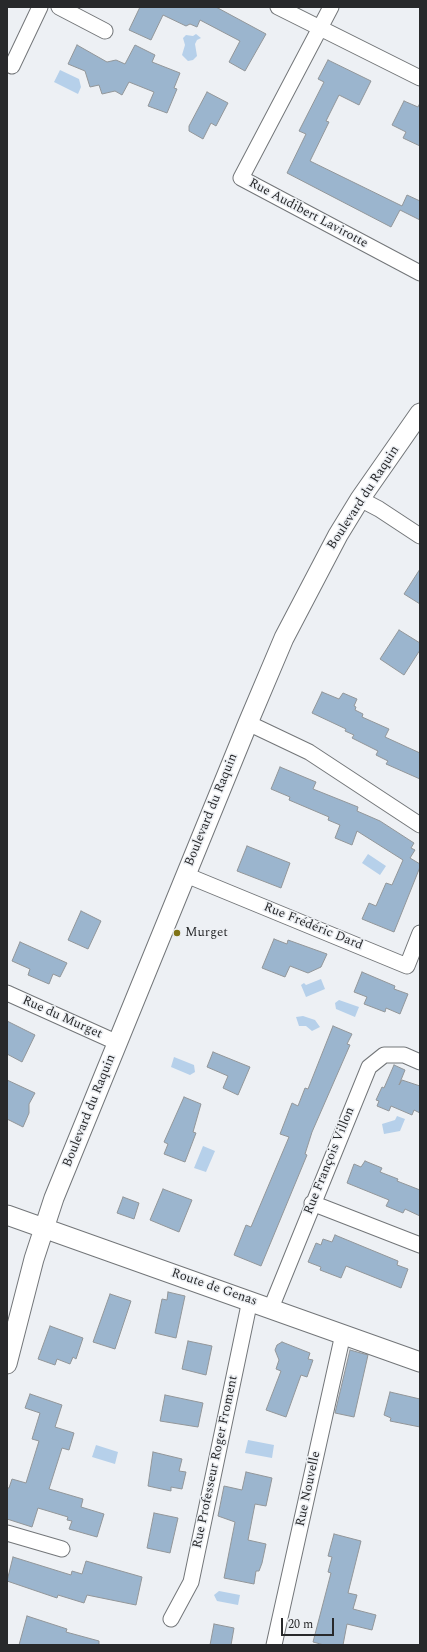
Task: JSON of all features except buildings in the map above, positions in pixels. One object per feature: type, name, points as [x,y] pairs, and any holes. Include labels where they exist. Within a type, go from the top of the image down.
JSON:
[{"type":"street","points":[[12,66],[40,7]]},
{"type":"street","points":[[59,7],[106,31]]},
{"type":"street","points":[[278,7],[420,78]]},
{"type":"street","name":"Rue Audibert Lavirotte","points":[[331,7],[240,178],[420,273]]},
{"type":"street","name":"Boulevard du Raquin","points":[[7,1364],[34,1259],[57,1191],[284,638],[328,554],[360,499],[420,413]]},
{"type":"street","points":[[360,499],[379,509],[420,536]]},
{"type":"street","points":[[248,723],[309,752],[420,825]]},
{"type":"street","name":"Rue Frédéric Dard","points":[[186,875],[407,966],[420,933]]},
{"type":"street","name":"Rue du Murget","points":[[7,993],[118,1043]]},
{"type":"street","name":"Rue François Villon","points":[[271,1308],[312,1203],[369,1067],[384,1055],[404,1055],[420,1062]]},
{"type":"street","points":[[312,1203],[420,1246]]},
{"type":"street","name":"Route de Genas","points":[[7,1215],[250,1300],[420,1362]]},
{"type":"street","name":"Rue Professeur Roger Froment","points":[[172,1619],[191,1582],[250,1300]]},
{"type":"street","name":"Rue Nouvelle","points":[[274,1645],[343,1334]]},
{"type":"street","points":[[7,1533],[62,1549]]},
{"type":"water","points":[[196,34],[201,38],[197,40],[195,44],[197,56],[193,60],[188,61],[182,55],[185,45],[183,38],[186,35],[193,36]]},
{"type":"water","points":[[60,70],[79,79],[81,87],[78,94],[54,82]]},
{"type":"water","points":[[368,854],[386,866],[380,875],[362,863]]},
{"type":"water","points":[[321,979],[325,989],[306,997],[301,985],[304,983],[306,985]]},
{"type":"water","points":[[339,1000],[359,1007],[355,1017],[336,1009],[335,1003]]},
{"type":"water","points":[[303,1016],[315,1020],[320,1027],[312,1031],[306,1026],[299,1026],[296,1017]]},
{"type":"water","points":[[174,1057],[194,1065],[195,1072],[190,1075],[171,1067]]},
{"type":"water","points":[[397,1116],[405,1119],[400,1131],[384,1134],[382,1124],[395,1120]]},
{"type":"water","points":[[203,1146],[215,1151],[206,1172],[194,1168]]},
{"type":"water","points":[[248,1440],[274,1445],[272,1458],[245,1453]]},
{"type":"water","points":[[96,1445],[118,1452],[115,1464],[92,1457]]},
{"type":"water","points":[[219,1591],[240,1595],[238,1605],[217,1601],[214,1595]]},
{"type":"place","name":"Murget","points":[[177,933]]}]
